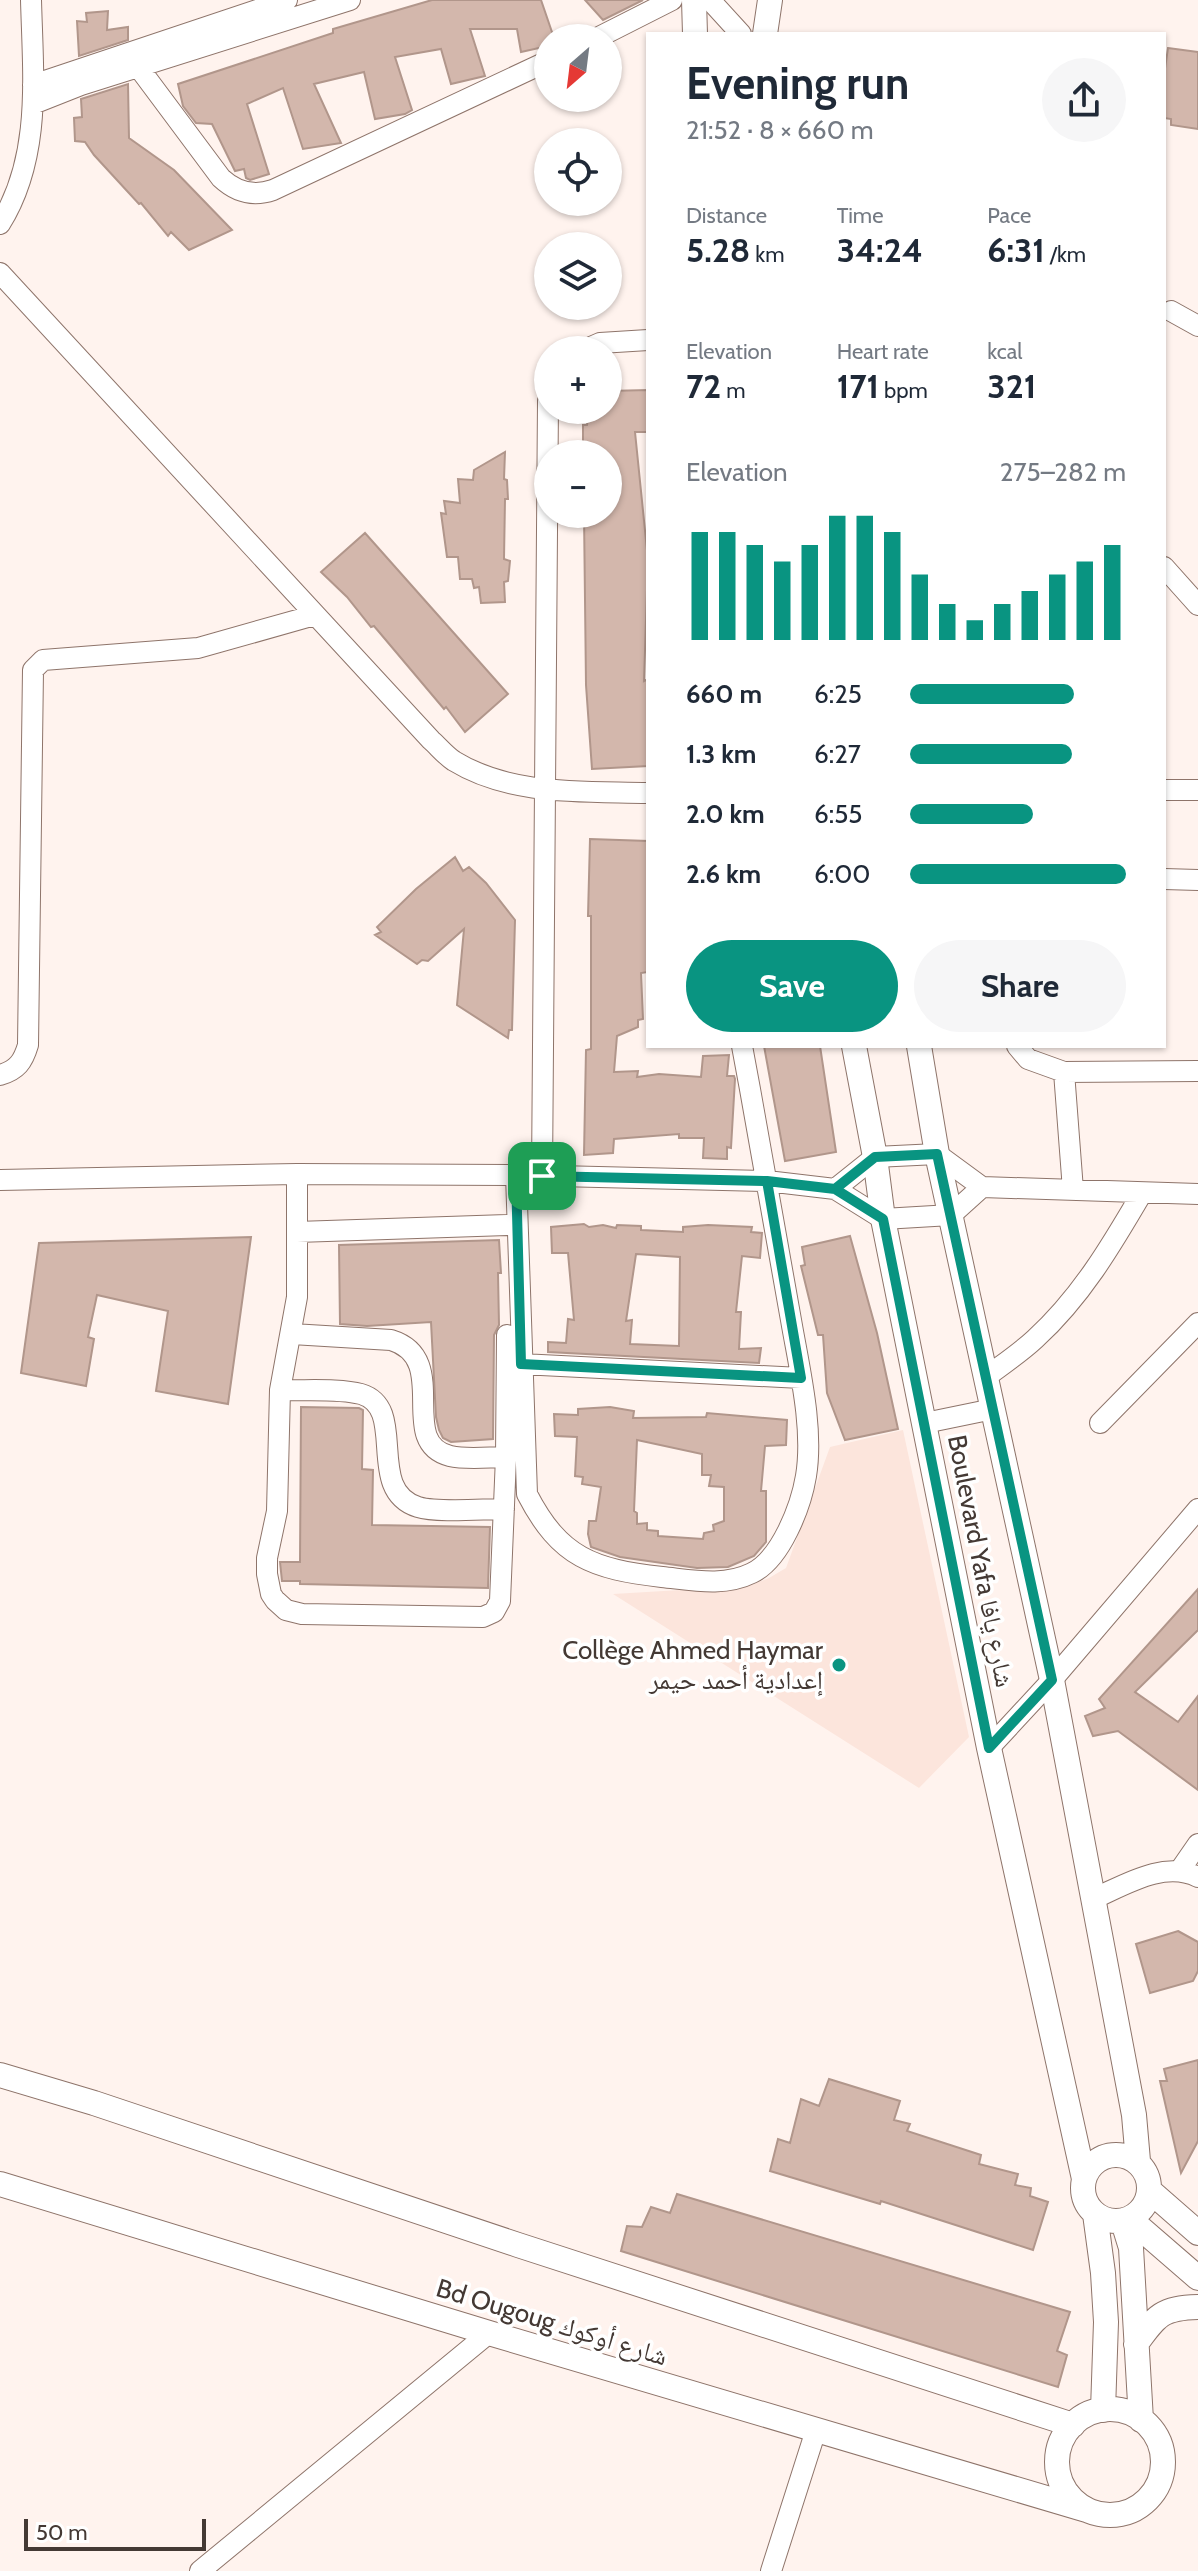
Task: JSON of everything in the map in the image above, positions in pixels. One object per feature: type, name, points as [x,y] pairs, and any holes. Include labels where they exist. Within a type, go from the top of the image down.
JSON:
[{"type":"street","points":[[0,224],[22,177],[30,145],[33,95],[31,0]]},
{"type":"street","points":[[33,95],[287,0]]},
{"type":"street","points":[[33,95],[139,68],[350,0]]},
{"type":"street","points":[[622,25],[672,0]]},
{"type":"street","points":[[694,0],[695,32]]},
{"type":"street","points":[[710,0],[739,32]]},
{"type":"street","points":[[765,32],[770,0]]},
{"type":"street","points":[[139,68],[221,178],[236,189],[255,193],[273,190],[534,68]]},
{"type":"street","points":[[0,273],[453,760],[493,779],[546,790],[646,793]]},
{"type":"street","points":[[1171,311],[1198,326]]},
{"type":"street","points":[[622,342],[646,340]]},
{"type":"street","points":[[542,1176],[548,424]]},
{"type":"street","points":[[1166,569],[1198,605]]},
{"type":"street","points":[[0,1075],[13,1072],[24,1058],[28,1045],[33,670],[43,660],[198,648],[315,615]]},
{"type":"street","points":[[1166,790],[1198,790]]},
{"type":"street","points":[[1166,879],[1198,880]]},
{"type":"street","points":[[512,1175],[527,1494],[549,1530],[565,1548],[595,1563],[631,1573],[714,1582],[753,1573],[778,1550],[792,1522],[806,1476],[808,1440],[801,1378],[742,1048]]},
{"type":"street","name":"Boulevard Yafa شارع يافا","points":[[854,1048],[883,1219],[989,1748],[1084,2179]]},
{"type":"street","name":"Boulevard Yafa شارع يافا","points":[[919,1048],[937,1154],[1052,1680],[1134,2115],[1138,2161]]},
{"type":"street","points":[[1019,1048],[1028,1059],[1064,1072],[1198,1071]]},
{"type":"street","points":[[1064,1072],[1073,1190]]},
{"type":"street","points":[[835,1189],[875,1157],[937,1154],[982,1187],[1198,1194]]},
{"type":"street","points":[[297,1174],[297,1297],[280,1390],[277,1511],[267,1558],[271,1594],[286,1610],[302,1614],[489,1616],[500,1601],[506,1457],[507,1225],[512,1175]]},
{"type":"street","points":[[0,1180],[297,1174],[767,1181],[835,1189],[883,1219],[951,1215],[982,1187]]},
{"type":"street","points":[[986,1377],[1034,1340],[1082,1288],[1142,1193]]},
{"type":"street","points":[[297,1232],[507,1225]]},
{"type":"street","points":[[1100,1423],[1198,1323]]},
{"type":"street","points":[[292,1334],[401,1343],[410,1349],[420,1365],[425,1431],[434,1447],[457,1457],[506,1457]]},
{"type":"street","points":[[521,1364],[801,1378]]},
{"type":"street","points":[[280,1390],[350,1393],[370,1399],[383,1414],[392,1484],[410,1503],[428,1509],[504,1509]]},
{"type":"street","points":[[925,1423],[993,1409]]},
{"type":"street","points":[[989,1748],[1052,1680],[1198,1509]]},
{"type":"street","points":[[1093,1899],[1147,1876],[1189,1873],[1198,1844]]},
{"type":"street","points":[[0,2075],[94,2103],[518,2245],[1073,2425]]},
{"type":"street","points":[[1103,2410],[1106,2322],[1103,2273],[1095,2214],[1087,2205],[1084,2179],[1091,2165],[1109,2155],[1138,2161],[1145,2170],[1150,2191],[1198,2233]]},
{"type":"street","name":"Bd Ougoug شارع أوكوك","points":[[0,2184],[1090,2511]]},
{"type":"street","points":[[1127,2221],[1141,2210],[1150,2191]]},
{"type":"street","points":[[1095,2214],[1127,2221],[1198,2278]]},
{"type":"street","points":[[1127,2221],[1141,2420]]},
{"type":"street","points":[[1136,2344],[1148,2328],[1172,2308],[1198,2307]]},
{"type":"street","points":[[200,2571],[489,2333]]},
{"type":"street","points":[[1103,2410],[1120,2410],[1141,2420],[1160,2442],[1162,2477],[1154,2493],[1141,2506],[1125,2513],[1108,2515],[1090,2511],[1070,2496],[1058,2473],[1062,2439],[1086,2415],[1103,2410]]},
{"type":"street","points":[[771,2571],[816,2430]]},
{"type":"shaded area","name":"Collège Ahmed Haymar إعدادية أحمد حيمر","points":[[903,1430],[969,1737],[919,1788],[613,1594],[748,1586],[769,1578],[786,1568],[830,1447]]},
{"type":"building","points":[[432,0],[541,0],[549,24],[534,24],[534,49],[521,52],[517,29],[470,29],[485,76],[451,84],[441,49],[395,57],[412,110],[405,114],[375,119],[364,72],[314,84],[341,143],[303,149],[283,88],[247,104],[269,174],[250,180],[246,178],[244,169],[235,171],[212,124],[196,123],[183,106],[178,84],[333,33],[333,29]]},
{"type":"building","points":[[585,0],[643,0],[603,20]]},
{"type":"building","points":[[108,11],[107,30],[128,27],[128,40],[79,56],[77,21],[87,22],[86,13]]},
{"type":"building","points":[[1168,48],[1198,52],[1198,129],[1171,125],[1171,119],[1166,118]]},
{"type":"building","points":[[128,84],[129,138],[174,170],[232,230],[189,250],[171,232],[168,236],[85,142],[75,141],[74,118],[82,117],[81,99]]},
{"type":"building","points":[[646,390],[646,432],[635,432],[646,540],[646,766],[592,769],[586,685],[584,528],[622,528],[622,440],[583,440],[583,425],[622,424],[622,391]]},
{"type":"building","points":[[505,452],[504,479],[507,480],[508,499],[505,499],[504,559],[510,561],[508,581],[504,582],[505,602],[481,603],[479,587],[474,588],[472,579],[460,579],[458,557],[447,557],[441,513],[446,514],[444,501],[460,503],[458,479],[473,480],[474,470]]},
{"type":"building","points":[[365,533],[508,694],[465,732],[374,626],[371,627],[347,597],[321,572]]},
{"type":"building","points":[[590,839],[646,841],[646,972],[641,973],[643,1019],[638,1020],[638,1027],[617,1036],[614,1072],[638,1071],[637,1077],[659,1074],[701,1077],[703,1056],[729,1055],[727,1076],[734,1076],[735,1079],[731,1148],[727,1147],[727,1159],[703,1158],[704,1138],[679,1138],[679,1134],[614,1139],[613,1153],[584,1155],[586,1050],[591,1049],[591,916],[588,916]]},
{"type":"building","points":[[455,857],[463,871],[469,867],[486,883],[515,920],[512,1030],[509,1030],[508,1038],[457,1005],[464,929],[428,961],[422,960],[417,964],[375,935],[381,932],[377,927]]},
{"type":"building","points":[[764,1048],[820,1048],[836,1152],[785,1161]]},
{"type":"building","points":[[584,1224],[616,1228],[617,1225],[641,1226],[641,1230],[683,1232],[683,1227],[708,1225],[752,1227],[751,1232],[762,1233],[760,1258],[742,1256],[736,1312],[741,1312],[739,1349],[761,1348],[759,1363],[548,1352],[548,1342],[566,1343],[568,1319],[574,1320],[568,1253],[552,1253],[551,1227]],"holes":[[[636,1254],[680,1257],[679,1346],[630,1344],[632,1320],[626,1321]]]},
{"type":"building","points":[[850,1236],[877,1333],[898,1429],[845,1440],[827,1393],[823,1335],[818,1335],[801,1266],[805,1265],[802,1247]]},
{"type":"building","points":[[251,1237],[228,1404],[156,1391],[168,1311],[97,1295],[88,1337],[94,1339],[86,1386],[21,1373],[39,1243]]},
{"type":"building","points":[[499,1240],[501,1273],[498,1273],[499,1325],[494,1335],[493,1439],[451,1442],[443,1438],[436,1417],[431,1322],[367,1326],[340,1324],[339,1245]]},
{"type":"building","points":[[301,1407],[363,1410],[362,1469],[373,1470],[372,1525],[490,1527],[488,1588],[282,1581],[280,1562],[300,1562]]},
{"type":"building","points":[[610,1407],[634,1411],[633,1418],[706,1417],[707,1413],[787,1420],[786,1445],[765,1446],[761,1491],[766,1491],[766,1542],[754,1556],[728,1567],[697,1568],[620,1557],[591,1547],[589,1521],[596,1521],[601,1487],[582,1484],[583,1477],[575,1476],[577,1437],[555,1436],[554,1414],[578,1415],[578,1409]],"holes":[[[637,1440],[702,1454],[702,1475],[711,1475],[709,1486],[724,1487],[724,1521],[713,1525],[714,1531],[704,1533],[703,1539],[658,1536],[658,1531],[647,1530],[647,1523],[637,1524],[637,1513],[634,1511]]]},
{"type":"building","points":[[1198,1589],[1198,1630],[1135,1692],[1178,1722],[1198,1696],[1198,1790],[1118,1731],[1093,1736],[1085,1716],[1105,1708],[1099,1699]]},
{"type":"building","points":[[1178,1931],[1198,1942],[1198,1971],[1193,1981],[1150,1993],[1136,1944]]},
{"type":"building","points":[[1198,2060],[1198,2141],[1181,2173],[1160,2081],[1167,2081],[1164,2069]]},
{"type":"building","points":[[829,2079],[900,2101],[894,2120],[910,2124],[907,2131],[981,2155],[979,2164],[1018,2174],[1015,2185],[1031,2188],[1030,2196],[1048,2202],[1033,2250],[881,2201],[880,2204],[770,2171],[778,2139],[790,2143],[801,2099],[819,2106]]},
{"type":"building","points":[[677,2194],[1070,2312],[1057,2351],[1067,2355],[1058,2387],[621,2251],[627,2226],[642,2227],[651,2207],[670,2213]]},
{"type":"place","name":"Collège Ahmed Haymar إعدادية أحمد حيمر","points":[[839,1665]]},
{"type":"route","points":[[542,1176],[516,1175],[521,1364],[801,1378],[767,1181],[835,1189],[875,1157],[937,1154],[1052,1680],[989,1748],[883,1219],[835,1189],[767,1181],[542,1176]]}]
